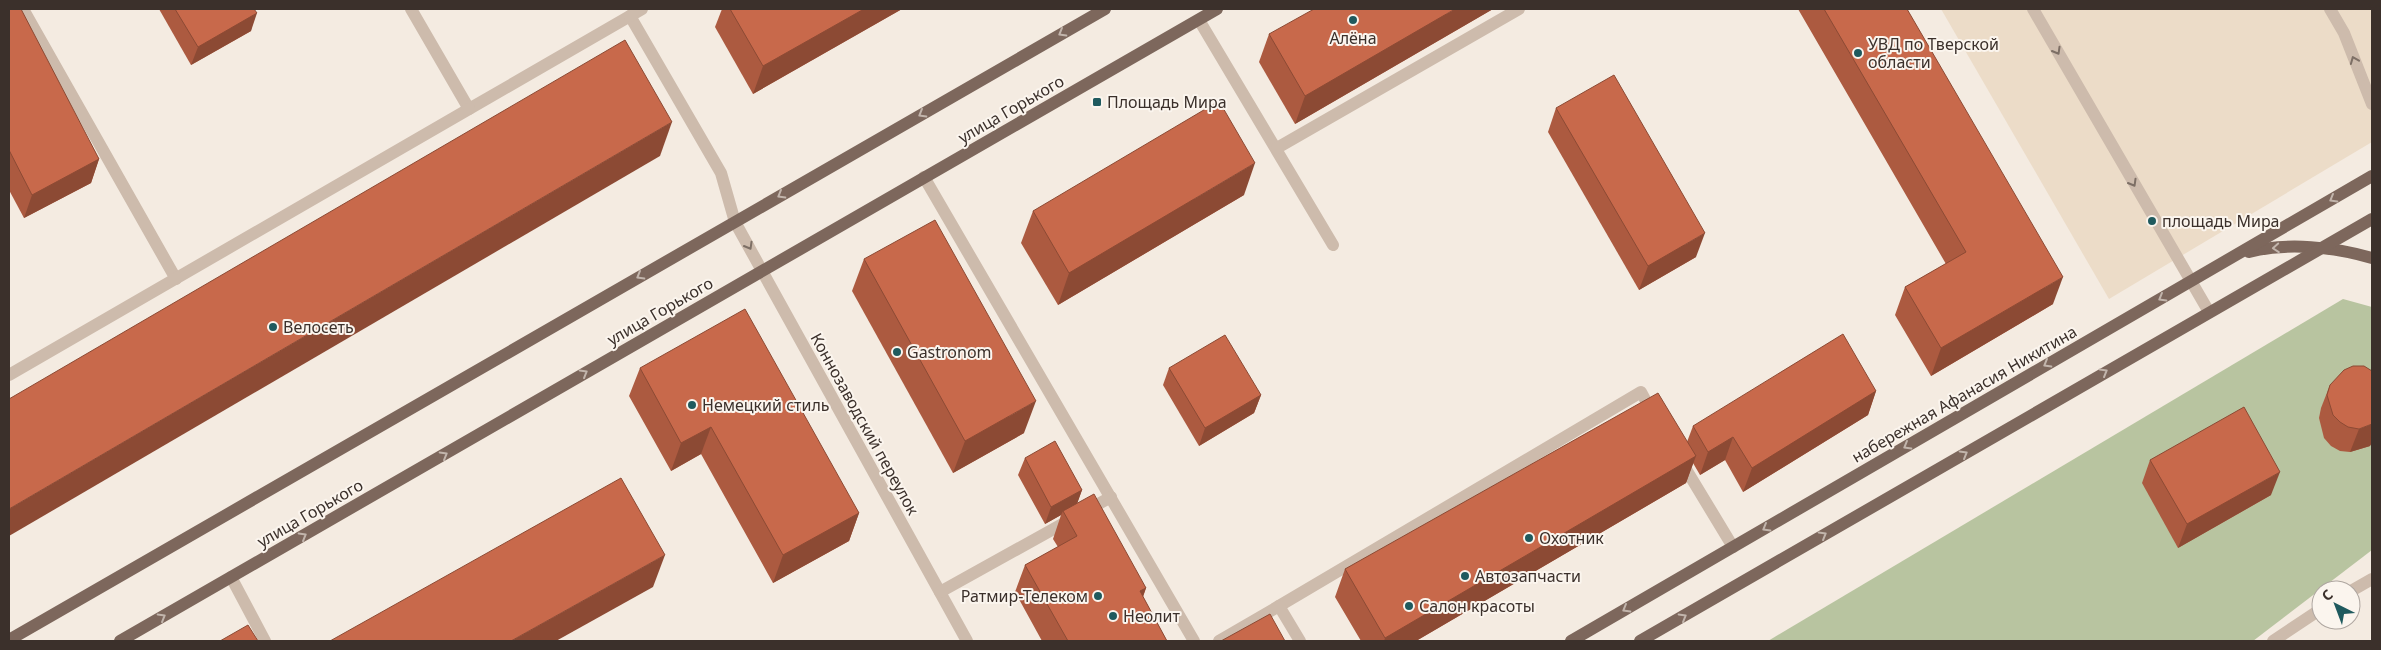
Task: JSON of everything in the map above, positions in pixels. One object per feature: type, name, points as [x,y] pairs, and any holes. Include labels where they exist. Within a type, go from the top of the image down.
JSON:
[{"type":"main road","points":[[9,640],[1105,9]]},
{"type":"main road","name":"улица Горького","points":[[120,641],[1217,9]]},
{"type":"main road","name":"набережная Афанасия Никитина","points":[[1571,641],[2372,176]]},
{"type":"main road","points":[[1640,641],[2372,219]]},
{"type":"main road","points":[[2234,256],[2265,249],[2319,249],[2341,251],[2372,258]]},
{"type":"street","points":[[23,9],[176,279]]},
{"type":"street","points":[[411,9],[469,109]]},
{"type":"street","points":[[9,375],[642,9]]},
{"type":"street","points":[[1277,148],[1519,9]]},
{"type":"street","points":[[2032,9],[2209,312]]},
{"type":"street","points":[[2330,9],[2344,34],[2372,104]]},
{"type":"street","name":"Коннозаводский переулок","points":[[630,16],[721,173],[735,222],[967,641]]},
{"type":"street","points":[[1199,20],[1277,148],[1333,245]]},
{"type":"street","points":[[924,178],[1194,641]]},
{"type":"street","points":[[1218,641],[1640,392],[1660,425]]},
{"type":"street","points":[[1674,450],[1733,548]]},
{"type":"street","points":[[940,592],[1111,497]]},
{"type":"street","points":[[231,577],[265,641]]},
{"type":"street","points":[[2361,585],[2372,578]]},
{"type":"street","points":[[1279,606],[1300,641]]},
{"type":"street","points":[[2273,641],[2311,616]]},
{"type":"green space","points":[[2343,299],[2372,307],[2372,550],[2333,580],[2311,580],[2311,597],[2253,641],[1768,641]]},
{"type":"shaded area","name":"площадь Мира","points":[[1941,9],[2372,9],[2372,142],[2109,299]]},
{"type":"building","points":[[9,9],[21,9],[99,159],[32,195],[9,150]]},
{"type":"building","points":[[175,9],[254,9],[257,13],[198,47]]},
{"type":"building","points":[[730,9],[864,9],[763,66]]},
{"type":"building","points":[[1314,9],[1455,9],[1305,96],[1269,34]]},
{"type":"building","points":[[1824,9],[1907,9],[2063,277],[1941,348],[1905,287],[1966,252]]},
{"type":"building","points":[[625,40],[672,122],[9,509],[9,399]]},
{"type":"building","points":[[1614,75],[1705,233],[1648,266],[1556,108]]},
{"type":"building","points":[[1219,101],[1255,163],[1069,273],[1033,211]]},
{"type":"building","points":[[935,220],[1036,401],[965,441],[864,259]]},
{"type":"building","points":[[745,309],[859,513],[783,555],[711,427],[681,443],[640,368]]},
{"type":"building","points":[[1843,334],[1876,391],[1752,468],[1733,437],[1708,452],[1693,426]]},
{"type":"building","points":[[1225,335],[1261,395],[1205,428],[1169,368]]},
{"type":"building","points":[[2353,366],[2364,366],[2372,371],[2372,424],[2359,429],[2348,427],[2333,415],[2327,395],[2330,385],[2344,370]]},
{"type":"building","points":[[1658,393],[1696,456],[1385,638],[1345,569]]},
{"type":"building","points":[[2244,407],[2280,472],[2187,524],[2150,460]]},
{"type":"building","points":[[1055,441],[1082,490],[1051,507],[1025,458]]},
{"type":"building","points":[[621,478],[665,555],[511,641],[330,641]]},
{"type":"building","points":[[1094,494],[1146,588],[1140,591],[1167,641],[1068,641],[1025,565],[1077,536],[1063,511]]},
{"type":"building","points":[[1270,614],[1285,641],[1221,641]]},
{"type":"building","points":[[248,625],[258,641],[220,641]]},
{"type":"place","name":"Алёна","points":[[1353,20]]},
{"type":"place","name":"УВД по Тверской области","points":[[1858,53]]},
{"type":"place","name":"Площадь Мира","points":[[1097,102]]},
{"type":"place","name":"площадь Мира","points":[[2152,221]]},
{"type":"place","name":"Велосеть","points":[[273,327]]},
{"type":"place","name":"Gastronom","points":[[897,352]]},
{"type":"place","name":"Немецкий стиль","points":[[692,405]]},
{"type":"place","name":"Охотник","points":[[1529,538]]},
{"type":"place","name":"Автозапчасти","points":[[1465,576]]},
{"type":"place","name":"Ратмир-Телеком","points":[[1098,596]]},
{"type":"place","name":"Салон красоты","points":[[1409,606]]},
{"type":"place","name":"Неолит","points":[[1113,616]]}]
